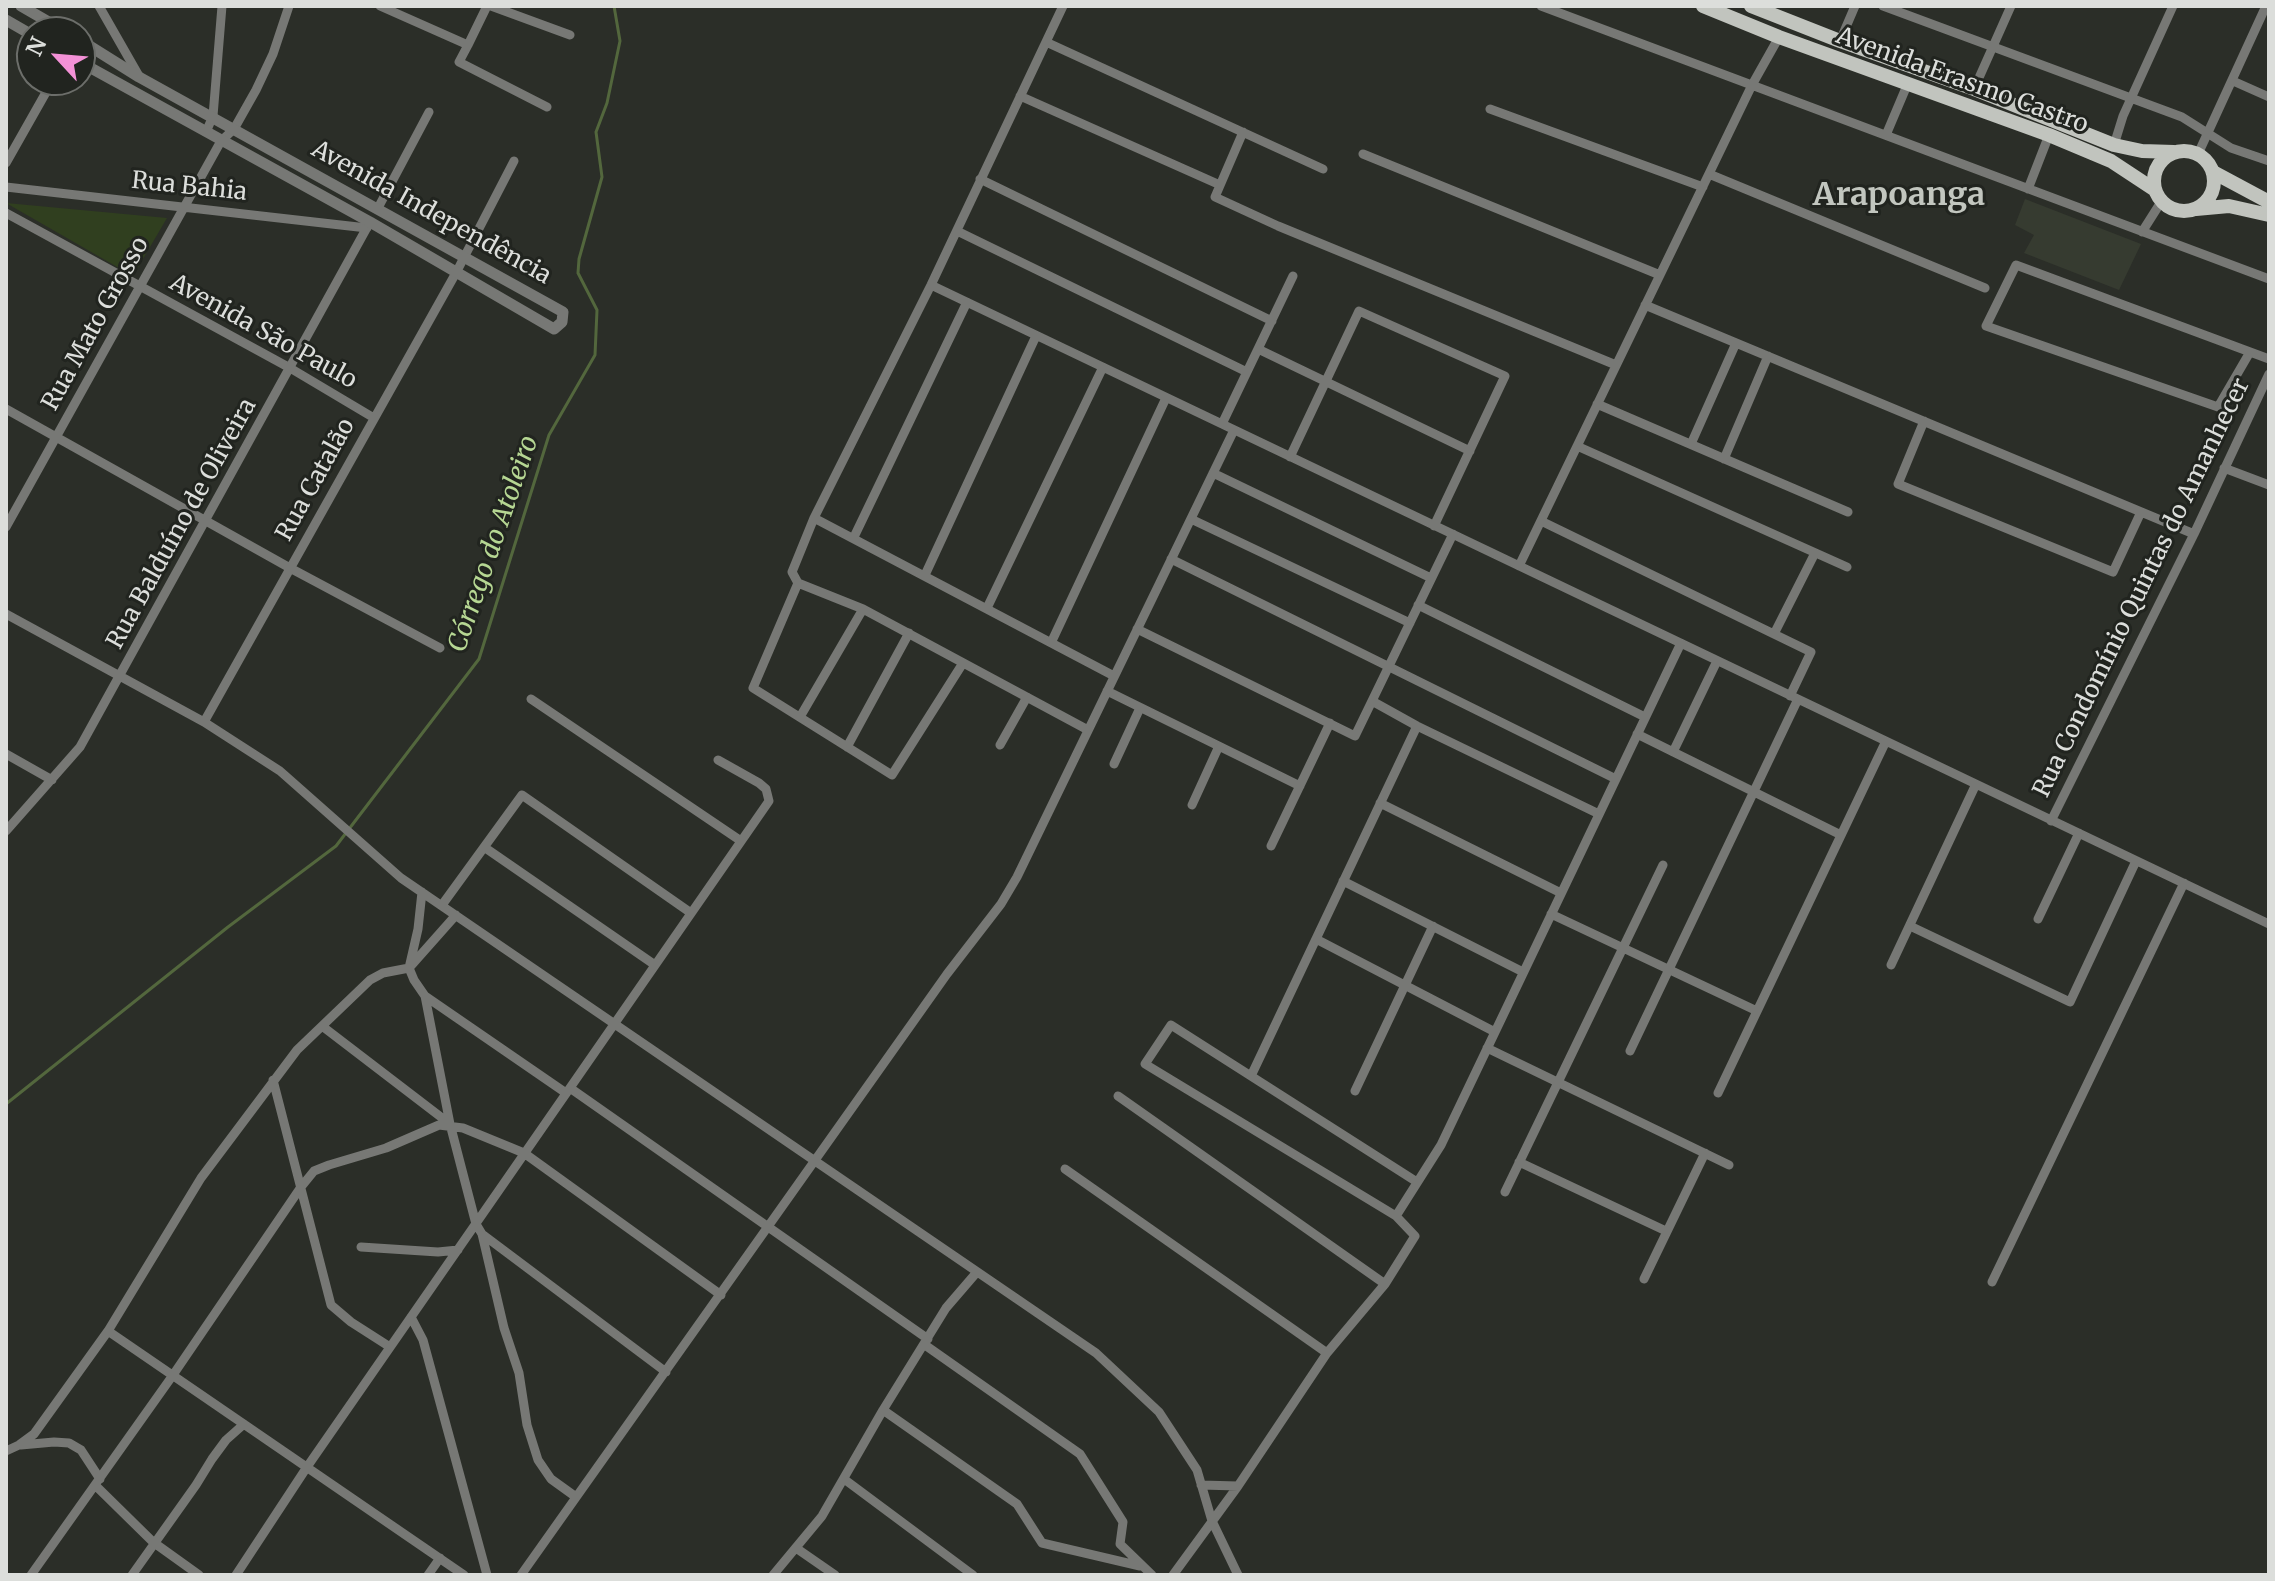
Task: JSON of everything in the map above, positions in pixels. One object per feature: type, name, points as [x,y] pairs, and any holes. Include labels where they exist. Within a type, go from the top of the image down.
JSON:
[{"type":"main road","name":"Avenida Erasmo Castro","points":[[1703,6],[1779,37],[2049,135],[2111,161],[2158,196]]},
{"type":"main road","name":"Avenida Erasmo Castro","points":[[1751,6],[2114,145],[2142,151],[2174,152]]},
{"type":"main road","points":[[2195,209],[2205,203],[2211,194],[2213,172],[2210,164],[2198,154],[2174,152],[2157,167],[2154,178],[2158,196],[2177,211],[2229,206],[2269,215]]},
{"type":"main road","points":[[2213,172],[2269,202]]},
{"type":"street","points":[[99,6],[139,77]]},
{"type":"street","points":[[206,132],[213,116],[222,6]]},
{"type":"street","name":"Rua Mato Grosso","points":[[6,527],[221,141],[234,129],[273,54],[289,6]]},
{"type":"street","points":[[380,6],[468,45]]},
{"type":"street","points":[[547,107],[459,62],[489,6],[570,35]]},
{"type":"street","points":[[1063,6],[931,285],[814,518],[792,572],[798,583],[863,609],[1088,730]]},
{"type":"street","points":[[1541,6],[2269,279]]},
{"type":"street","points":[[1840,41],[1855,6]]},
{"type":"street","points":[[1883,6],[2182,117],[2231,148],[2269,161]]},
{"type":"street","points":[[1974,89],[2011,6]]},
{"type":"street","points":[[2114,145],[2173,6]]},
{"type":"street","points":[[2198,154],[2265,18],[2266,6]]},
{"type":"street","points":[[1519,566],[1752,85],[1779,37]]},
{"type":"street","points":[[1046,42],[1323,169]]},
{"type":"street","name":"Avenida Independência","points":[[96,50],[139,77],[563,312],[562,322],[554,329],[457,271],[368,225],[96,69]]},
{"type":"street","points":[[2233,81],[2269,97]]},
{"type":"street","points":[[1886,135],[1908,83]]},
{"type":"street","points":[[6,163],[44,96]]},
{"type":"street","points":[[1020,96],[1220,185]]},
{"type":"street","points":[[1490,109],[1703,187]]},
{"type":"street","points":[[378,208],[429,112]]},
{"type":"street","points":[[1243,132],[1215,197],[1311,240],[1616,365]]},
{"type":"street","points":[[2028,189],[2049,135]]},
{"type":"street","points":[[1363,154],[1660,275]]},
{"type":"street","name":"Rua Catalão","points":[[204,722],[457,271],[514,161]]},
{"type":"street","points":[[1709,174],[1985,288]]},
{"type":"street","points":[[980,179],[1272,321]]},
{"type":"street","name":"Rua Bahia","points":[[6,187],[368,225]]},
{"type":"street","points":[[2142,232],[2158,196]]},
{"type":"street","name":"Avenida São Paulo","points":[[6,213],[290,368],[374,418]]},
{"type":"street","name":"Rua Balduíno de Oliveira","points":[[6,831],[80,747],[368,225]]},
{"type":"street","points":[[957,231],[1247,372]]},
{"type":"street","name":"Rua Condomínio Quintas do Amanhecer","points":[[2016,265],[2250,352],[2218,407],[1986,326],[2016,265]]},
{"type":"street","points":[[1222,424],[1293,276]]},
{"type":"street","points":[[931,285],[2269,924]]},
{"type":"street","points":[[854,537],[967,302]]},
{"type":"street","points":[[1645,305],[2194,534]]},
{"type":"street","points":[[1290,457],[1359,311],[1505,376],[1434,526]]},
{"type":"street","points":[[925,575],[1036,336]]},
{"type":"street","points":[[1691,444],[1736,343]]},
{"type":"street","points":[[1258,349],[1470,451]]},
{"type":"street","points":[[2250,352],[2269,359]]},
{"type":"street","points":[[1724,459],[1768,356]]},
{"type":"street","points":[[987,608],[1103,367]]},
{"type":"street","name":"Rua Condomínio Quintas do Amanhecer","points":[[2051,821],[2194,534],[2269,374]]},
{"type":"street","points":[[1051,643],[1166,398]]},
{"type":"street","points":[[1597,404],[1848,512]]},
{"type":"street","points":[[6,409],[440,648]]},
{"type":"street","points":[[1924,421],[1898,484],[2113,572],[2141,512]]},
{"type":"street","points":[[521,1575],[947,974],[1001,904],[1017,877],[1234,430]]},
{"type":"street","points":[[1577,446],[1847,567]]},
{"type":"street","points":[[2224,468],[2269,485]]},
{"type":"street","points":[[1213,473],[1431,578]]},
{"type":"street","points":[[814,518],[1114,676]]},
{"type":"street","points":[[1191,519],[1410,623]]},
{"type":"street","points":[[1541,521],[1811,652],[1754,792],[1630,1051]]},
{"type":"street","points":[[1137,629],[1355,736],[1453,534]]},
{"type":"street","points":[[1774,634],[1815,553]]},
{"type":"street","points":[[1171,559],[1616,779]]},
{"type":"street","points":[[798,583],[753,688],[892,775],[963,663]]},
{"type":"street","points":[[1418,605],[1645,717]]},
{"type":"street","points":[[800,717],[863,609]]},
{"type":"street","points":[[6,614],[204,722],[280,771],[358,841],[422,892],[1096,1353],[1159,1412],[1197,1470],[1212,1521],[1238,1575]]},
{"type":"street","points":[[847,747],[909,633]]},
{"type":"street","points":[[1396,1216],[1441,1145],[1681,643]]},
{"type":"street","points":[[1673,752],[1717,661]]},
{"type":"street","points":[[1107,691],[1300,786]]},
{"type":"street","points":[[1000,745],[1027,697]]},
{"type":"street","points":[[531,699],[741,841]]},
{"type":"street","points":[[1372,701],[1599,814]]},
{"type":"street","points":[[1114,764],[1140,708]]},
{"type":"street","points":[[1271,846],[1330,723]]},
{"type":"street","points":[[1251,1076],[1417,726]]},
{"type":"street","points":[[1637,734],[1841,835]]},
{"type":"street","points":[[1718,1093],[1886,741]]},
{"type":"street","points":[[1192,805],[1219,746]]},
{"type":"street","points":[[6,754],[52,780]]},
{"type":"street","points":[[236,1575],[307,1467],[769,801],[769,796],[759,783],[718,760]]},
{"type":"street","points":[[1891,965],[1976,784]]},
{"type":"street","points":[[442,905],[522,795],[691,913]]},
{"type":"street","points":[[1380,803],[1561,893]]},
{"type":"street","points":[[2038,919],[2079,833]]},
{"type":"street","points":[[484,847],[655,965]]},
{"type":"street","points":[[1910,926],[2070,1002],[2136,861]]},
{"type":"street","points":[[1505,1192],[1663,865]]},
{"type":"street","points":[[1343,881],[1523,972]]},
{"type":"street","points":[[1992,1282],[2184,883]]},
{"type":"street","points":[[422,892],[409,968],[425,996],[768,1227],[1080,1454],[1123,1522],[1120,1544],[1152,1575]]},
{"type":"street","points":[[1551,914],[1757,1011]]},
{"type":"street","points":[[6,1451],[34,1434],[108,1331],[201,1178],[297,1050],[370,980],[383,973],[409,968],[456,915]]},
{"type":"street","points":[[1355,1091],[1433,926]]},
{"type":"street","points":[[1316,939],[1495,1032]]},
{"type":"street","points":[[425,996],[450,1124],[476,1224],[482,1234],[504,1328],[519,1373],[527,1425],[538,1460],[551,1479],[576,1497]]},
{"type":"street","points":[[1173,1575],[1238,1486],[1327,1353],[1385,1284],[1415,1236],[1396,1216],[1145,1064],[1171,1025],[1417,1182]]},
{"type":"street","points":[[322,1026],[450,1124],[524,1153],[721,1295]]},
{"type":"street","points":[[1487,1048],[1729,1165]]},
{"type":"street","points":[[273,1080],[331,1305],[390,1347]]},
{"type":"street","points":[[1118,1096],[1385,1284]]},
{"type":"street","points":[[253,1106],[278,1105]]},
{"type":"street","points":[[31,1575],[314,1171],[386,1148],[439,1125],[450,1124]]},
{"type":"street","points":[[1644,1279],[1705,1153]]},
{"type":"street","points":[[1519,1162],[1666,1231]]},
{"type":"street","points":[[1065,1169],[1327,1353]]},
{"type":"street","points":[[482,1234],[666,1372]]},
{"type":"street","points":[[361,1247],[438,1252],[458,1250]]},
{"type":"street","points":[[773,1575],[822,1516],[946,1308],[977,1272]]},
{"type":"street","points":[[411,1317],[423,1340],[487,1575]]},
{"type":"street","points":[[108,1331],[464,1575]]},
{"type":"street","points":[[883,1410],[1017,1504],[1042,1543],[1140,1566]]},
{"type":"street","points":[[132,1575],[226,1440],[244,1424]]},
{"type":"street","points":[[19,1445],[69,1443],[81,1450],[98,1482],[153,1542],[199,1575]]},
{"type":"street","points":[[844,1479],[973,1575]]},
{"type":"street","points":[[1201,1485],[1238,1486]]},
{"type":"street","points":[[796,1548],[835,1575]]},
{"type":"street","points":[[428,1575],[440,1558]]},
{"type":"shaded area","points":[[2025,199],[2141,244],[2119,290],[2024,253],[2034,235],[2015,225]]},
{"type":"green space","points":[[6,203],[167,218],[133,276]]},
{"type":"waterway","name":"Córrego do Atoleiro","points":[[6,1104],[228,927],[336,846],[479,659],[549,435],[595,355],[597,310],[578,273],[579,259],[602,177],[596,132],[607,103],[620,41],[614,6]]},
{"type":"district","name":"Arapoanga","points":[[1899,196]]}]
